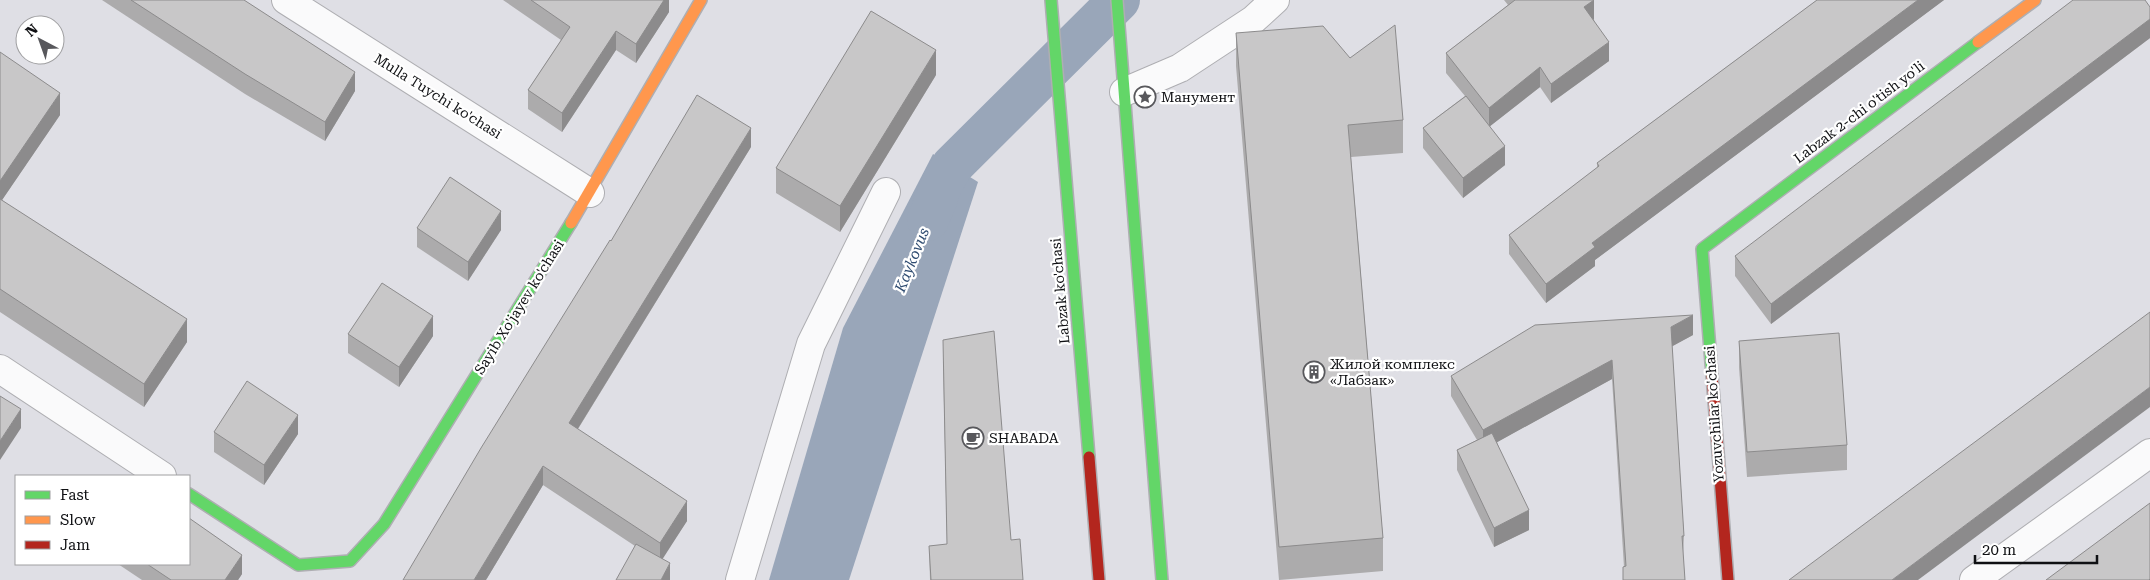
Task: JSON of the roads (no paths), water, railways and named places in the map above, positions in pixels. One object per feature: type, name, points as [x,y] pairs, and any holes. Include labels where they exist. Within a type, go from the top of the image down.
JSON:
[{"type":"street","name":"Mulla Tuychi ko'chasi","points":[[286,0],[590,193]]},
{"type":"street","name":"Sayib Xo'jayev ko'chasi","points":[[190,495],[298,565],[350,560],[358,554],[384,524],[590,193],[701,0]]},
{"type":"street","name":"Labzak ko'chasi","points":[[1051,0],[1099,580]]},
{"type":"street","points":[[1117,0],[1162,580]]},
{"type":"street","points":[[1124,92],[1180,68],[1253,20],[1275,0]]},
{"type":"street","name":"Labzak 2-chi o'tish yo'li","points":[[1702,249],[2035,0]]},
{"type":"street","points":[[740,580],[811,344],[886,192]]},
{"type":"street","name":"Yozuvchilar ko'chasi","points":[[1702,249],[1728,580]]},
{"type":"street","points":[[0,369],[160,475]]},
{"type":"street","points":[[1974,580],[2150,453]]},
{"type":"water","points":[[933,154],[978,182],[849,580],[769,580],[843,328]]},
{"type":"waterway","name":"Kaykovus","points":[[928,220],[943,182],[952,166],[1119,0]]},
{"type":"place","name":"Манумент","points":[[1145,97]]},
{"type":"place","name":"Жилой комплекс «Лабзак»","points":[[1314,372]]},
{"type":"place","name":"SHABADA","points":[[973,438]]}]
